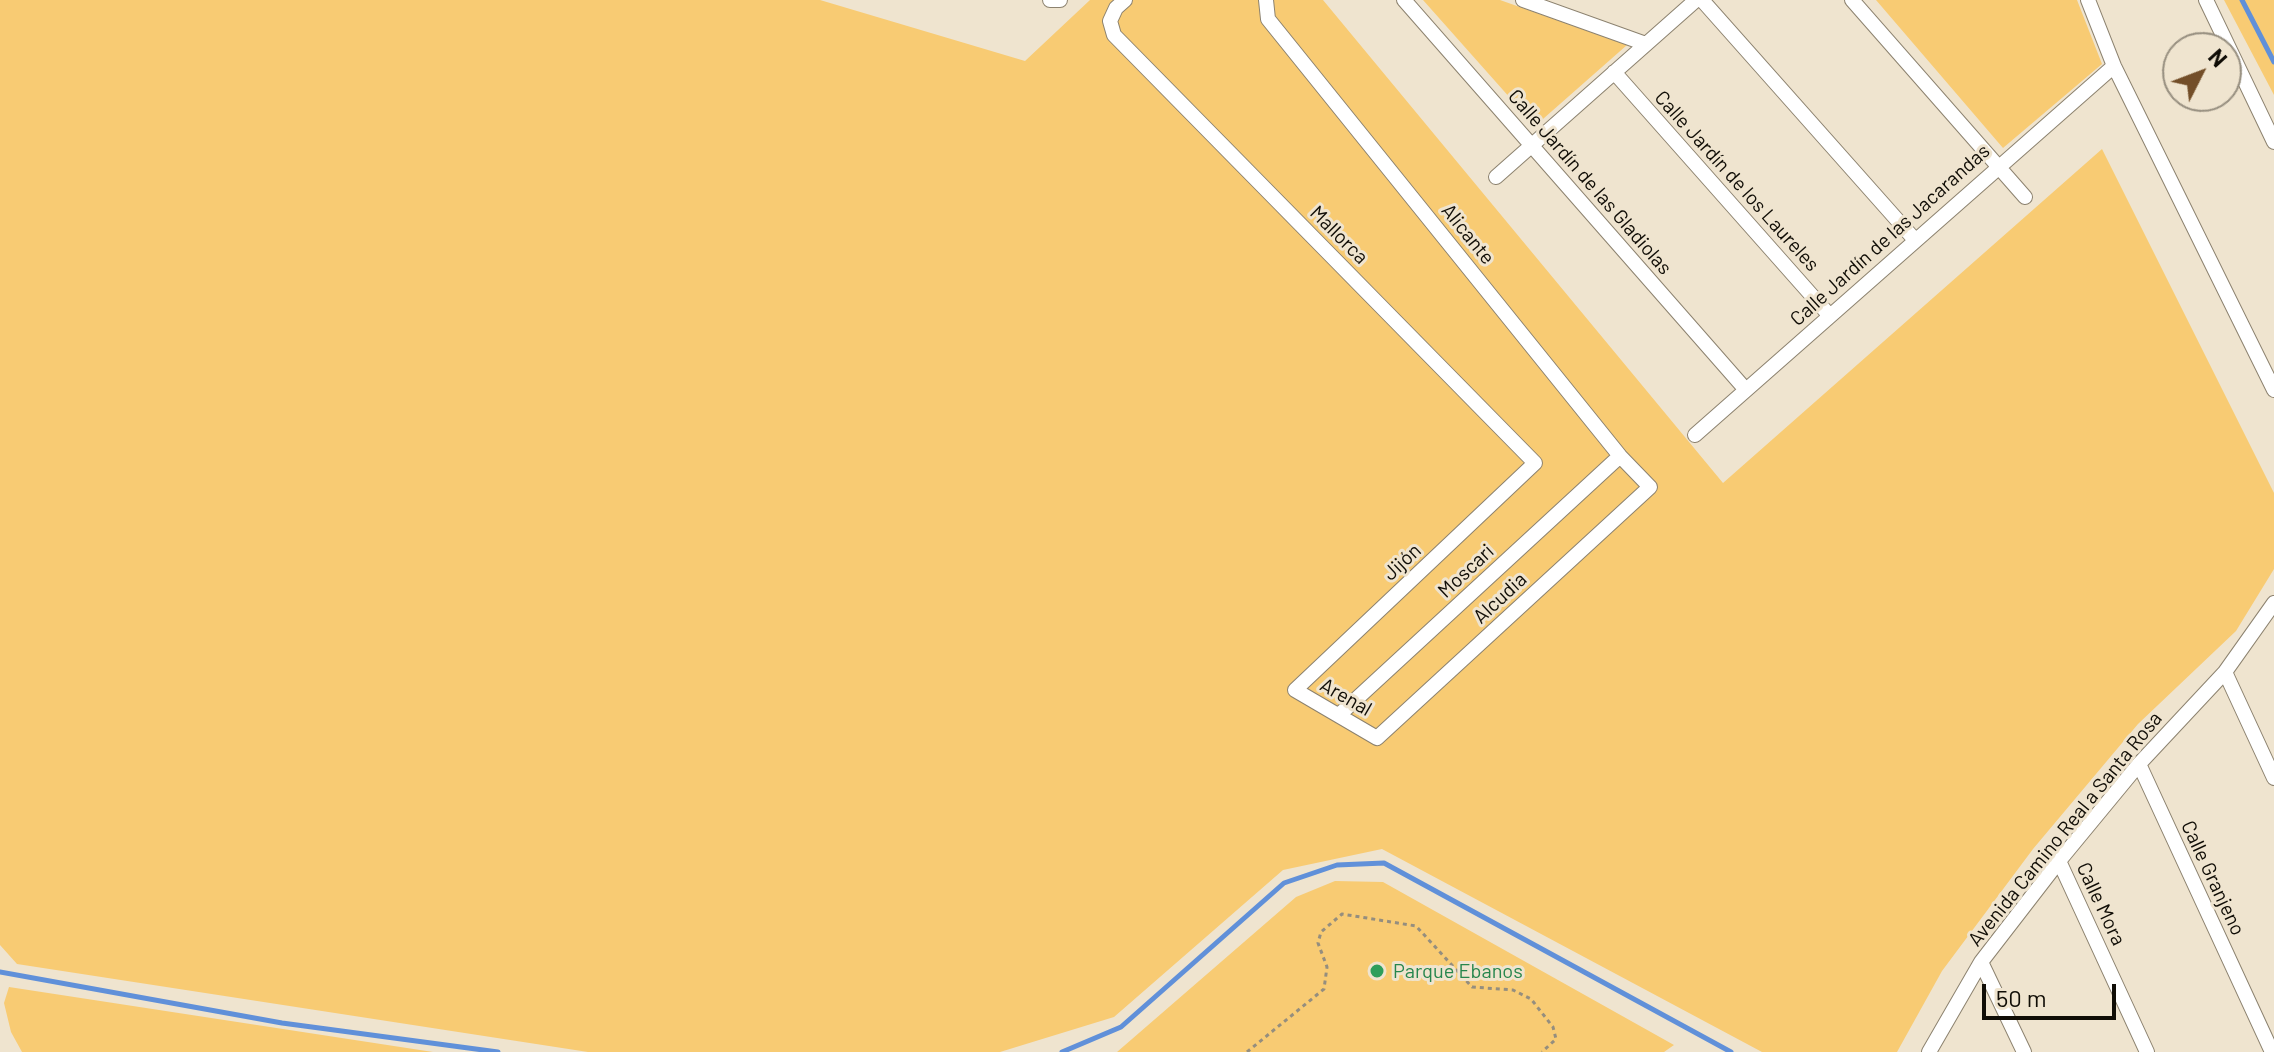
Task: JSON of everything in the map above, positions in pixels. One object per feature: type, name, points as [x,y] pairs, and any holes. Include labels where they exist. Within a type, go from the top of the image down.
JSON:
[{"type":"street","points":[[1050,0],[1060,0]]},
{"type":"street","name":"Mallorca","points":[[1125,0],[1116,8],[1110,21],[1114,35],[1535,463]]},
{"type":"street","name":"Alicante","points":[[1266,0],[1268,19],[1620,456],[1650,487]]},
{"type":"street","name":"Calle Jardín de las Gladiolas","points":[[1404,0],[1746,390]]},
{"type":"street","points":[[1523,0],[1646,44]]},
{"type":"street","points":[[1496,177],[1699,0],[1915,240]]},
{"type":"street","points":[[1852,0],[2025,197]]},
{"type":"street","points":[[2088,0],[2114,66],[2274,390]]},
{"type":"street","points":[[2206,0],[2274,142]]},
{"type":"street","name":"Calle Jardín de las Jacarandas","points":[[1695,435],[2114,66]]},
{"type":"street","name":"Calle Jardín de los Laureles","points":[[1614,72],[1830,316]]},
{"type":"street","name":"Moscari","points":[[1339,715],[1620,456]]},
{"type":"street","name":"Jijón","points":[[1295,690],[1535,463]]},
{"type":"street","name":"Alcudia","points":[[1377,738],[1650,487]]},
{"type":"street","name":"Avenida Camino Real a Santa Rosa","points":[[1929,1052],[1981,962],[2139,764],[2225,672],[2274,603]]},
{"type":"street","points":[[2225,672],[2274,778]]},
{"type":"street","name":"Arenal","points":[[1295,690],[1377,738]]},
{"type":"street","name":"Calle Granjeno","points":[[2139,764],[2272,1052]]},
{"type":"street","name":"Calle Mora","points":[[2059,861],[2147,1052]]},
{"type":"street","points":[[1981,962],[2024,1052]]},
{"type":"path","points":[[1247,1052],[1324,989],[1327,967],[1318,943],[1321,932],[1331,920],[1342,914],[1416,926],[1472,987],[1513,990],[1531,999],[1553,1027],[1556,1039],[1542,1052]]},
{"type":"shaded area","points":[[0,0],[820,0],[1025,61],[1090,0],[1323,0],[1723,483],[2102,149],[2274,493],[2274,569],[2236,631],[2138,724],[2033,849],[1942,971],[1897,1052],[1762,1052],[1382,849],[1283,870],[1114,1017],[1000,1052],[588,1052],[17,964],[0,945]]},
{"type":"shaded area","points":[[1423,0],[1500,0],[1627,45],[1535,126]]},
{"type":"shaded area","points":[[1876,0],[2077,0],[2102,64],[2003,148]]},
{"type":"shaded area","points":[[2224,0],[2274,0],[2274,95],[2242,32]]},
{"type":"shaded area","name":"Parque Ebanos","points":[[1335,881],[1383,882],[1674,1045],[1664,1052],[1117,1052],[1296,897]]},
{"type":"shaded area","points":[[9,987],[433,1052],[22,1052],[11,1032],[4,1003]]},
{"type":"waterway","points":[[2242,0],[2274,62]]},
{"type":"waterway","points":[[1062,1052],[1121,1027],[1284,883],[1337,865],[1384,863],[1731,1052]]},
{"type":"waterway","points":[[0,972],[282,1023],[498,1052]]},
{"type":"place","name":"Parque Ebanos","points":[[1377,971]]}]
